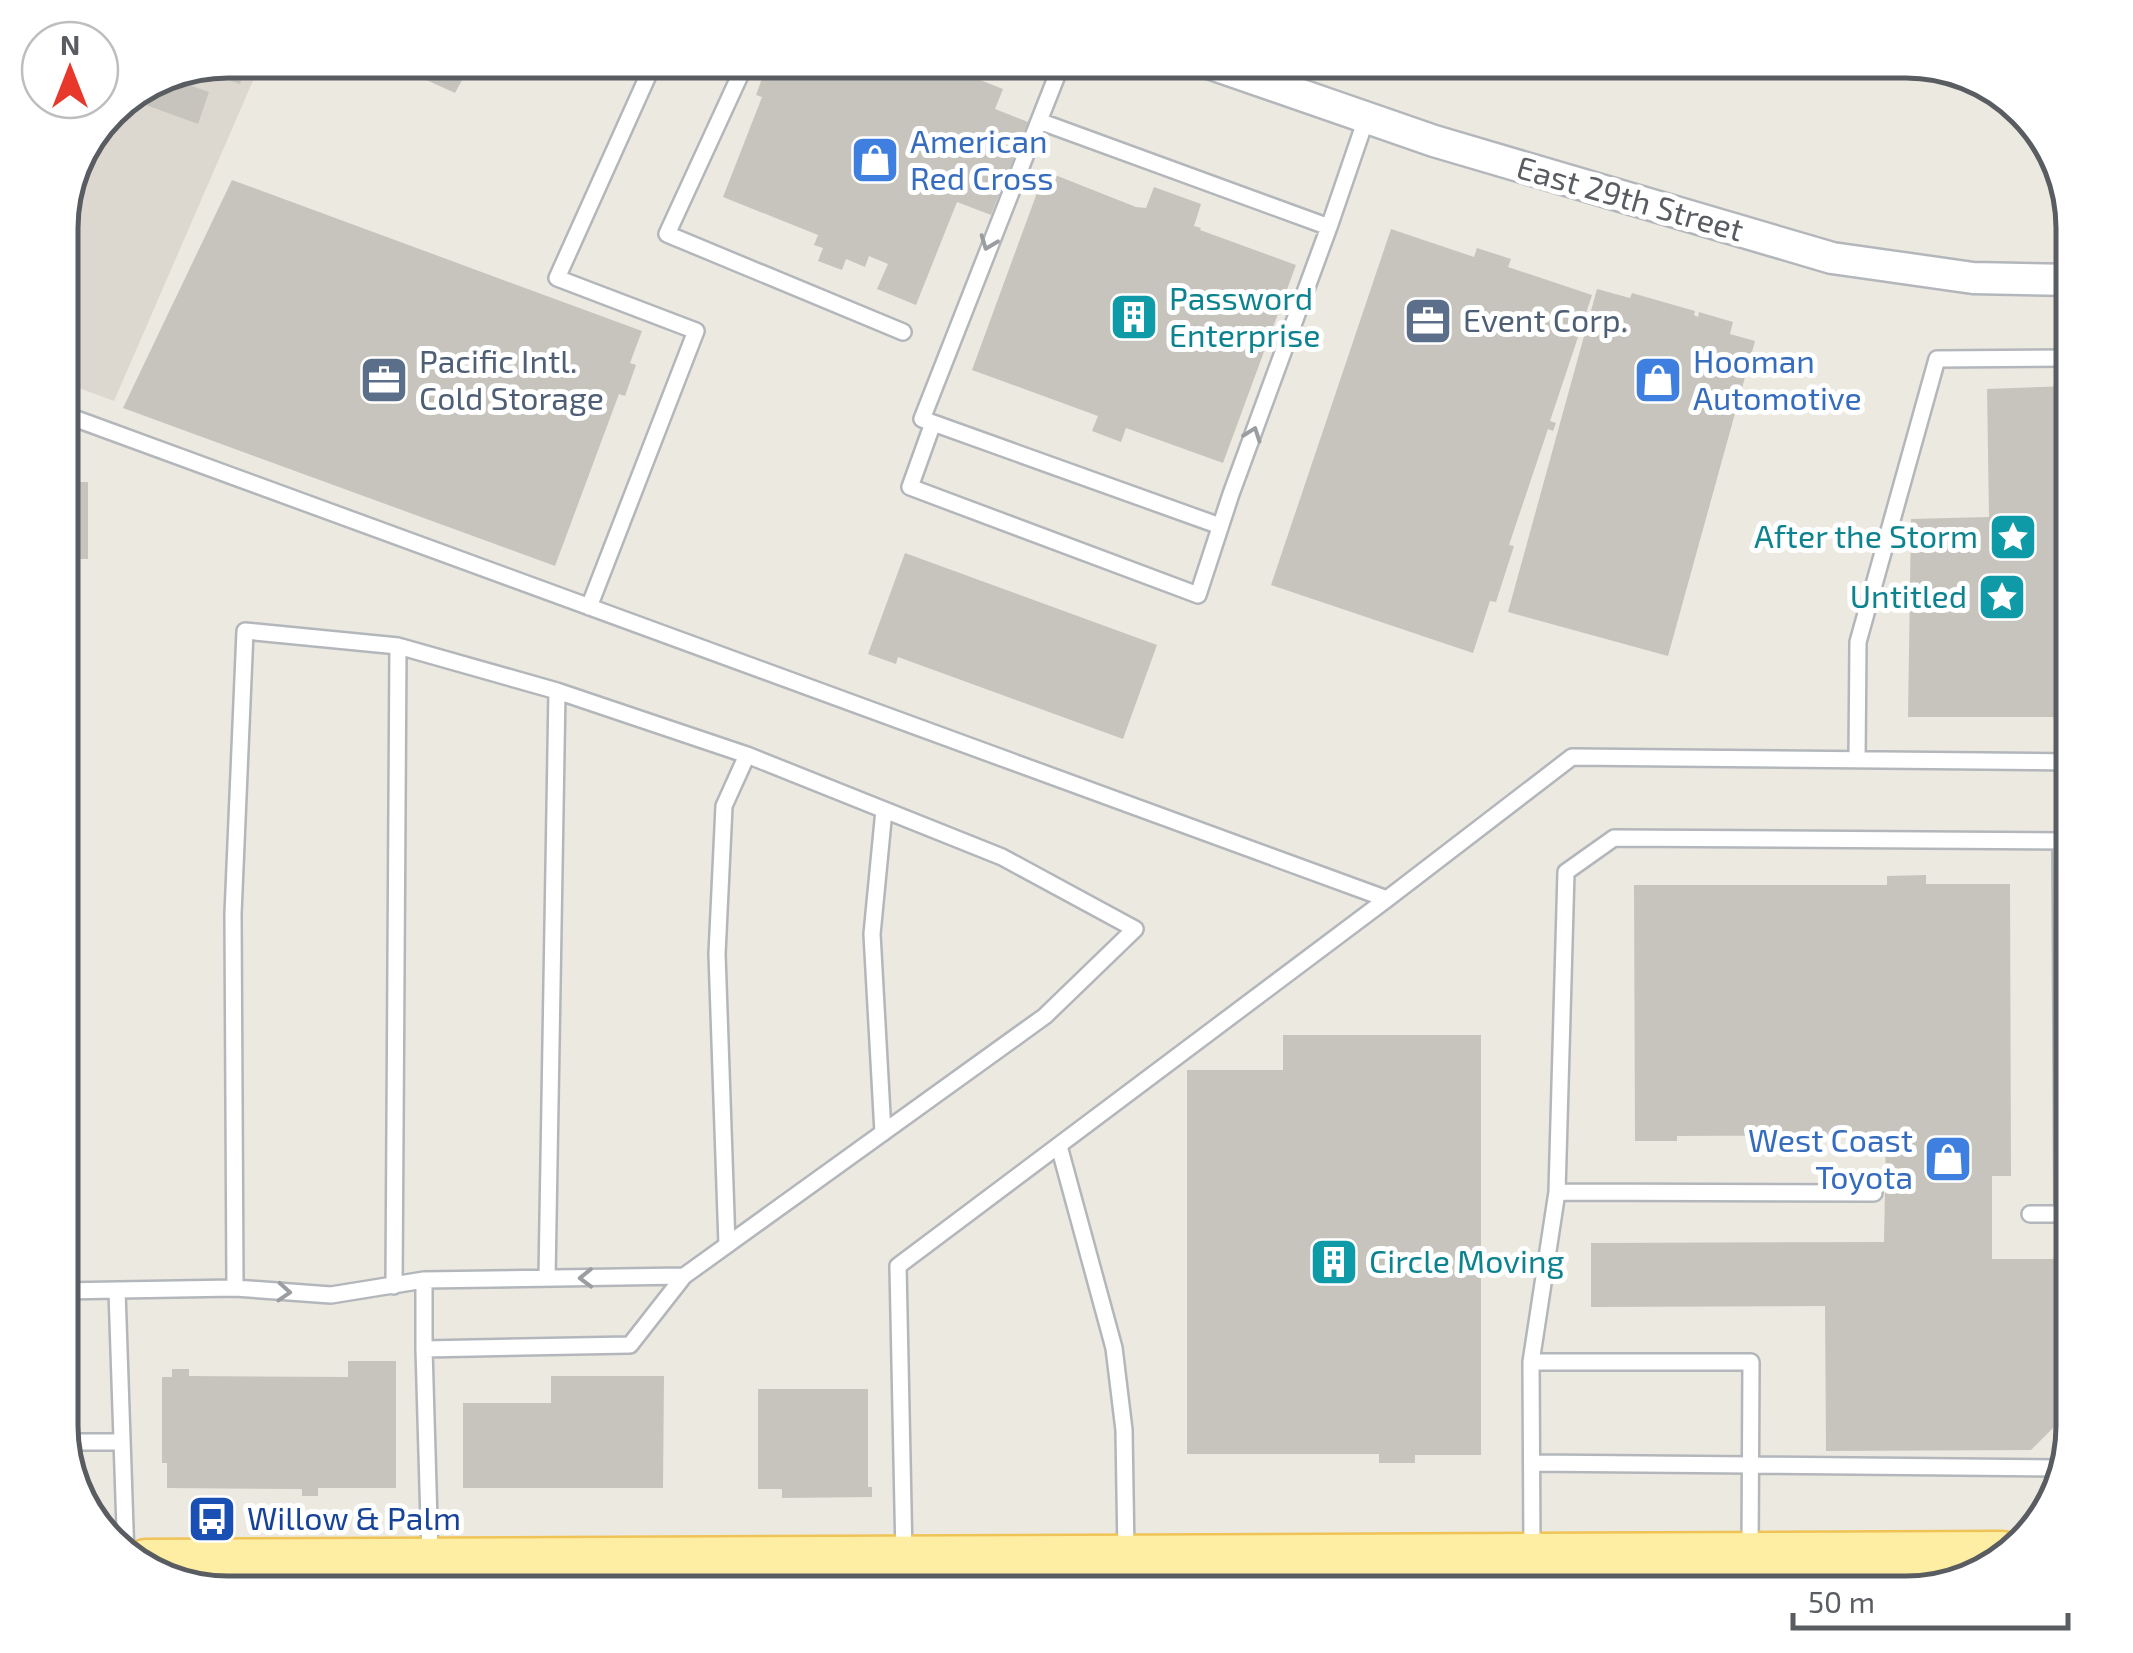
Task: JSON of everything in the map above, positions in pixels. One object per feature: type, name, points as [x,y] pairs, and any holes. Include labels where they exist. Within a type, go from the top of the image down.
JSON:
[{"type":"main road","points":[[174,1566],[462,1575],[904,1563],[1977,1557]]},
{"type":"street","name":"East 29th Street","points":[[1251,78],[1366,119],[1832,258],[1973,278],[2056,280]]},
{"type":"lane","points":[[589,607],[696,331],[557,278],[647,78]]},
{"type":"lane","points":[[739,78],[668,234],[903,332]]},
{"type":"lane","points":[[1056,78],[996,223],[928,421],[910,487],[1198,595],[1366,119]]},
{"type":"lane","points":[[1039,120],[1329,228]]},
{"type":"lane","points":[[1857,759],[1858,642],[1937,359],[2056,358]]},
{"type":"lane","points":[[78,419],[1388,899]]},
{"type":"lane","points":[[928,421],[1220,526]]},
{"type":"lane","points":[[234,1288],[234,914],[245,630],[398,646],[557,691],[747,754],[1002,857],[1135,929],[1045,1016],[684,1276],[630,1345],[424,1349]]},
{"type":"lane","points":[[394,1286],[398,646]]},
{"type":"lane","points":[[546,1278],[557,691]]},
{"type":"lane","points":[[726,1245],[718,936],[724,806],[747,754]]},
{"type":"lane","points":[[904,1563],[898,1266],[1572,757],[2056,762]]},
{"type":"lane","points":[[883,1133],[872,934],[884,810]]},
{"type":"lane","points":[[1532,1560],[1531,1362],[1557,1192],[1566,872],[1614,838],[2056,841]]},
{"type":"lane","points":[[1058,1146],[1114,1348],[1124,1430],[1126,1562]]},
{"type":"lane","points":[[1557,1192],[1874,1193]]},
{"type":"lane","points":[[2030,1214],[2056,1214]]},
{"type":"lane","points":[[78,1291],[234,1288],[332,1295],[424,1280],[684,1276]]},
{"type":"lane","points":[[424,1280],[424,1349],[462,1575]]},
{"type":"lane","points":[[117,1291],[125,1534]]},
{"type":"lane","points":[[1531,1362],[1751,1362],[1750,1558]]},
{"type":"lane","points":[[79,1442],[121,1442]]},
{"type":"lane","points":[[1532,1462],[2050,1468]]},
{"type":"shaded area","points":[[254,78],[114,401],[78,388],[78,218],[93,161],[108,136],[129,115],[170,89],[198,80]]},
{"type":"building","points":[[422,78],[463,78],[455,93]]},
{"type":"building","name":"American Red Cross","points":[[762,78],[975,78],[1003,89],[995,109],[1028,122],[991,215],[957,202],[916,305],[877,289],[888,264],[869,256],[865,267],[846,259],[842,270],[818,261],[823,248],[814,245],[818,235],[723,197],[762,97],[756,95]]},
{"type":"building","points":[[186,84],[209,92],[198,124],[143,104]]},
{"type":"building","name":"Password Enterprise","points":[[1045,171],[1136,207],[1146,208],[1154,187],[1201,204],[1194,226],[1200,230],[1296,265],[1223,463],[1126,428],[1121,442],[1092,431],[1098,416],[972,370]]},
{"type":"building","name":"Pacific Intl. Cold Storage","points":[[232,180],[642,331],[630,363],[636,365],[625,396],[619,394],[555,566],[123,408]]},
{"type":"building","points":[[1391,229],[1474,257],[1477,248],[1511,259],[1508,267],[1592,295],[1550,421],[1556,423],[1553,431],[1548,429],[1509,545],[1514,546],[1496,602],[1490,601],[1473,653],[1271,585]]},
{"type":"building","points":[[1597,289],[1630,298],[1632,293],[1695,311],[1698,317],[1699,312],[1733,322],[1730,334],[1755,341],[1668,656],[1508,612]]},
{"type":"building","points":[[2056,386],[2056,717],[1908,717],[1911,519],[1989,517],[1987,389]]},
{"type":"building","points":[[78,482],[88,482],[88,559],[78,559]]},
{"type":"building","points":[[905,553],[1157,645],[1123,739],[898,657],[896,664],[868,654]]},
{"type":"building","name":"West Coast Toyota","points":[[1926,875],[1926,884],[2010,884],[2011,1176],[1992,1176],[1992,1259],[2056,1259],[2056,1425],[2031,1450],[1826,1451],[1825,1306],[1591,1307],[1591,1243],[1884,1242],[1886,1135],[1677,1136],[1677,1141],[1635,1141],[1634,885],[1887,885],[1887,876]]},
{"type":"building","name":"Circle Moving","points":[[1283,1035],[1481,1035],[1481,1455],[1415,1455],[1415,1463],[1379,1463],[1379,1454],[1187,1454],[1187,1070],[1283,1070]]},
{"type":"building","points":[[348,1361],[396,1361],[396,1488],[318,1488],[318,1496],[302,1496],[302,1489],[167,1488],[167,1463],[162,1463],[162,1377],[172,1377],[172,1369],[189,1369],[189,1376],[348,1377]]},
{"type":"building","points":[[551,1376],[664,1376],[663,1488],[463,1488],[463,1403],[551,1403]]},
{"type":"building","points":[[758,1389],[868,1389],[868,1487],[872,1487],[872,1497],[782,1498],[782,1489],[758,1489]]},
{"type":"place","name":"American Red Cross","points":[[875,160]]},
{"type":"place","name":"Password Enterprise","points":[[1134,317]]},
{"type":"place","name":"Event Corp.","points":[[1428,321]]},
{"type":"place","name":"Pacific Intl. Cold Storage","points":[[384,380]]},
{"type":"place","name":"Hooman Automotive","points":[[1658,380]]},
{"type":"place","name":"After the Storm","points":[[2013,537]]},
{"type":"place","name":"Untitled","points":[[2002,597]]},
{"type":"place","name":"West Coast Toyota","points":[[1948,1159]]},
{"type":"place","name":"Circle Moving","points":[[1334,1262]]},
{"type":"place","name":"Willow & Palm","points":[[212,1519]]}]
